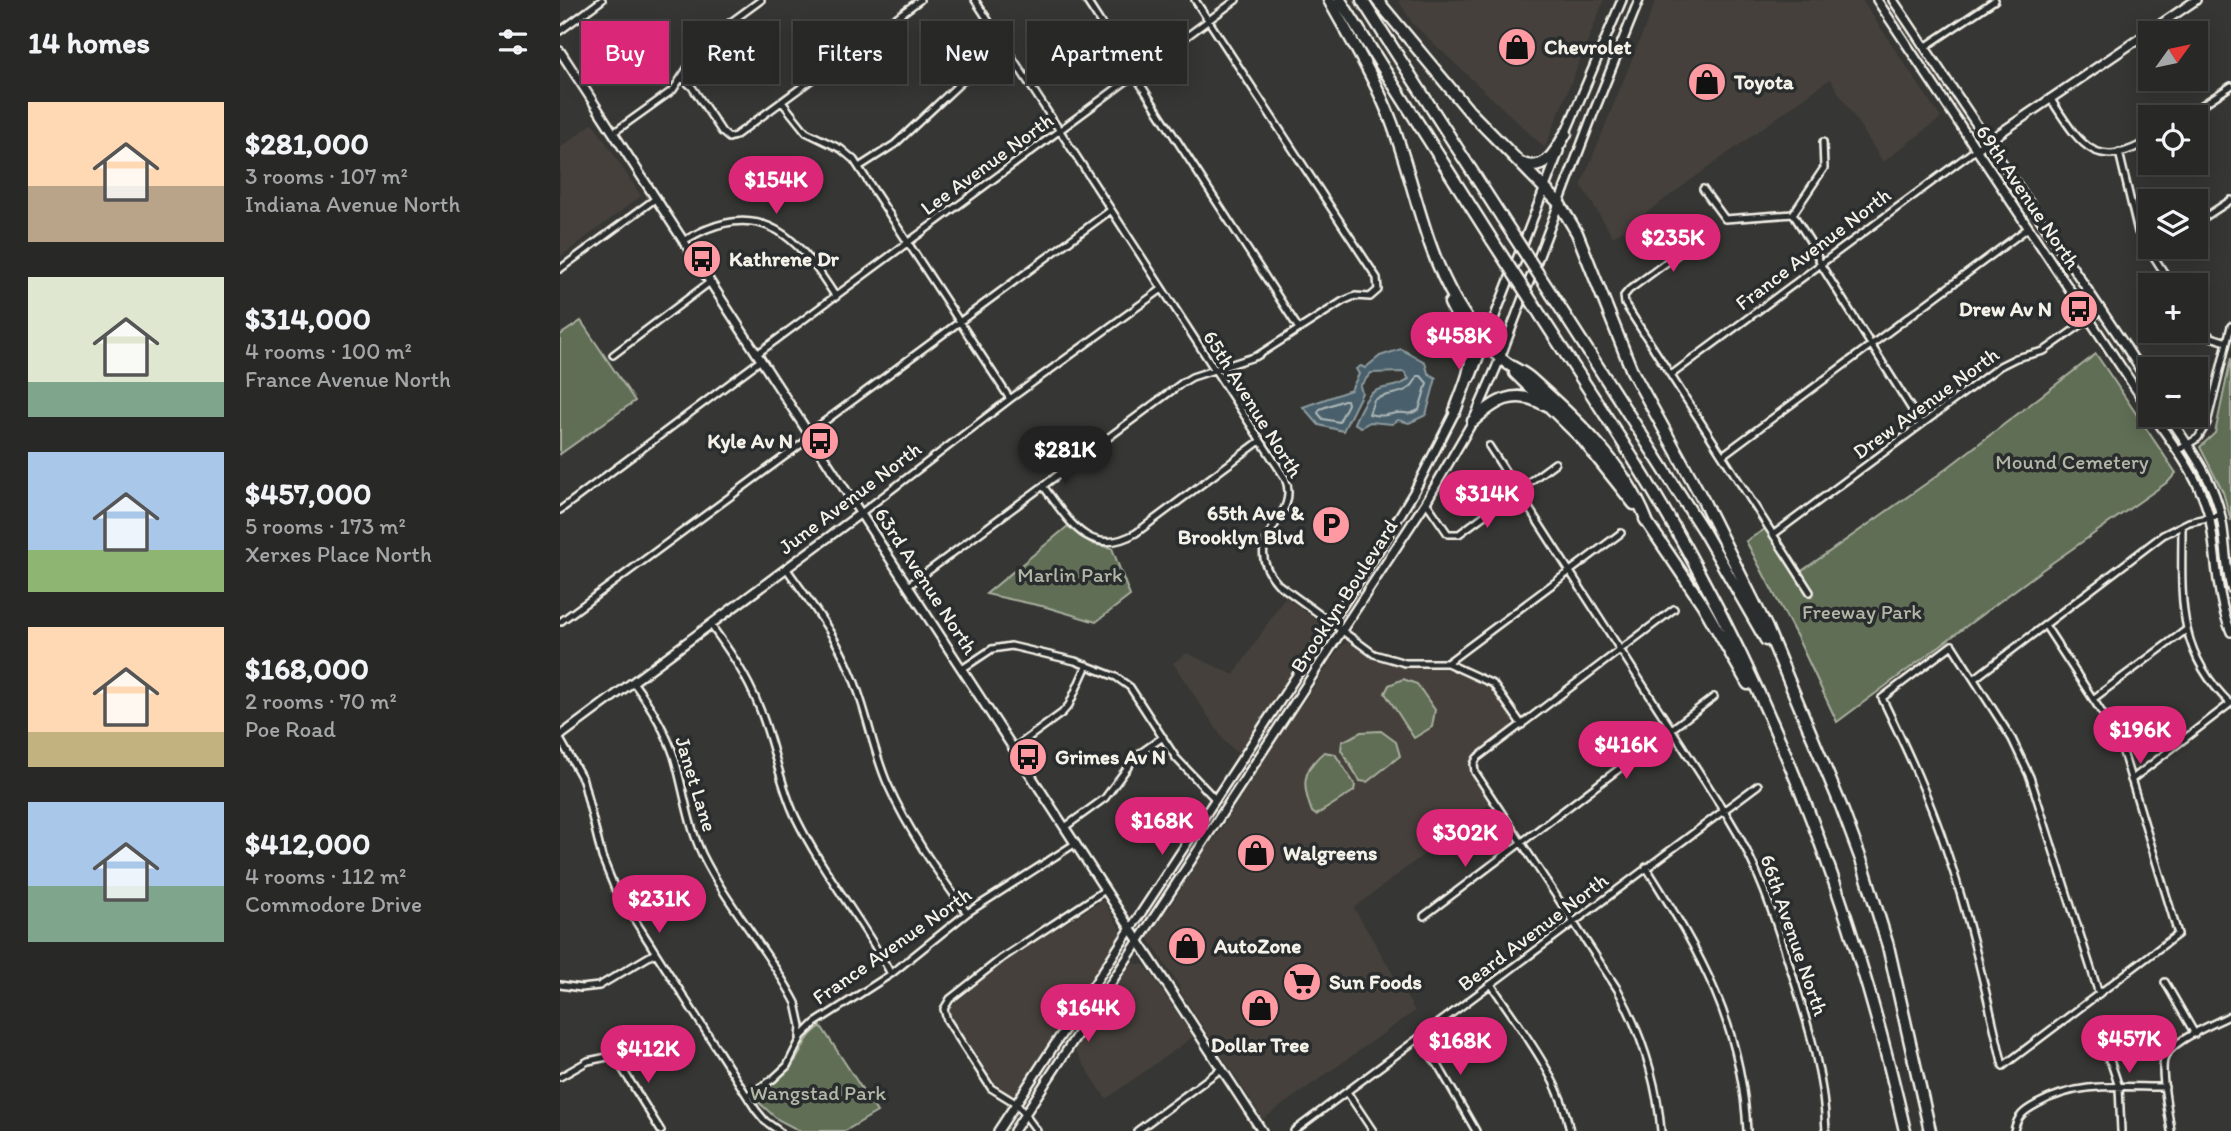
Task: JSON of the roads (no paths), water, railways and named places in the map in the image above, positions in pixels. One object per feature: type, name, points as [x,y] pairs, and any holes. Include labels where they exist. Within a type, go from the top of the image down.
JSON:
[{"type":"highway","points":[[1329,0],[1387,110],[1436,261],[1450,292],[1485,342],[1600,460],[1647,521],[1703,605],[1779,739]]},
{"type":"highway","points":[[1340,0],[1673,524],[1726,624],[1779,739],[1813,822],[1849,925],[1884,1044],[1905,1131]]},
{"type":"highway","points":[[1362,0],[1723,562],[1766,640],[1815,741]]},
{"type":"highway","points":[[1377,0],[1469,111],[1559,203],[1582,246],[1602,302],[1632,371],[1734,560],[1776,648],[1850,830],[1876,905],[1900,992],[1930,1131]]},
{"type":"highway","points":[[1513,158],[1528,166],[1543,164],[1557,150],[1566,133]]},
{"type":"highway","points":[[1423,220],[1436,270],[1471,348],[1470,366],[1455,411]]},
{"type":"highway","points":[[1504,361],[1528,376],[1601,449],[1640,502],[1647,521]]},
{"type":"highway","points":[[1473,421],[1494,404],[1513,396],[1530,398],[1553,411]]},
{"type":"street","points":[[560,31],[602,0]]},
{"type":"street","points":[[613,133],[664,97],[682,78],[705,41],[761,0]]},
{"type":"street","points":[[682,78],[692,87],[722,132],[729,138],[920,0]]},
{"type":"street","name":"65th Avenue North","points":[[975,0],[988,21]]},
{"type":"street","points":[[1086,0],[1100,21]]},
{"type":"street","points":[[908,586],[1182,383],[1214,369],[1226,368],[1257,356],[1349,298],[1370,298],[1378,290],[1377,278],[1195,0]]},
{"type":"street","name":"Lee Avenue North","points":[[1187,36],[1236,0]]},
{"type":"street","name":"Brooklyn Boulevard","points":[[998,1131],[1398,521],[1455,411],[1485,342],[1543,188],[1622,0]]},
{"type":"street","name":"Brooklyn Boulevard","points":[[1014,1131],[1343,631],[1426,502],[1473,421],[1504,361],[1559,203],[1639,0]]},
{"type":"street","name":"69th Avenue North","points":[[1877,0],[2138,392]]},
{"type":"street","name":"69th Avenue North","points":[[1893,0],[2138,367]]},
{"type":"street","points":[[1925,47],[1995,0]]},
{"type":"street","points":[[1975,150],[2196,0]]},
{"type":"street","name":"63rd Avenue North","points":[[560,51],[1262,1131]]},
{"type":"street","name":"65th Avenue North","points":[[1013,59],[1285,478],[1288,502],[1266,535],[1263,555],[1265,566],[1278,584],[1374,654],[1405,663],[1447,663],[1493,684],[1521,725]]},
{"type":"street","points":[[859,167],[895,144],[959,84]]},
{"type":"street","name":"Lee Avenue North","points":[[560,510],[908,241],[1123,84]]},
{"type":"street","points":[[1141,84],[1299,329]]},
{"type":"street","points":[[2202,105],[2231,86]]},
{"type":"street","points":[[2050,98],[2084,145],[2101,153],[2119,152],[2138,146]]},
{"type":"street","points":[[782,102],[806,132],[841,149],[859,167],[1010,399]]},
{"type":"street","points":[[1793,214],[1824,168],[1823,142]]},
{"type":"street","name":"France Avenue North","points":[[1671,375],[1975,150]]},
{"type":"street","points":[[2119,152],[2138,230]]},
{"type":"street","points":[[1703,189],[1725,219],[1793,214]]},
{"type":"street","points":[[560,269],[655,199]]},
{"type":"street","points":[[2208,215],[2231,200]]},
{"type":"street","points":[[560,622],[959,320],[1111,210]]},
{"type":"street","points":[[1793,214],[1813,246],[1821,265],[1921,424]]},
{"type":"street","points":[[683,241],[720,224],[751,222],[766,226],[793,240],[804,250],[836,297]]},
{"type":"street","points":[[1723,455],[2028,228]]},
{"type":"street","points":[[1704,234],[1624,296],[1625,304],[1811,592]]},
{"type":"street","points":[[613,355],[710,282]]},
{"type":"street","name":"June Avenue North","points":[[560,737],[1010,399],[1162,289]]},
{"type":"street","name":"Drew Avenue North","points":[[1774,534],[2007,361],[2044,351],[2102,310]]},
{"type":"street","points":[[2177,451],[2198,438],[2207,423],[2231,326]]},
{"type":"street","points":[[2208,334],[2227,342]]},
{"type":"street","name":"69th Avenue North","points":[[2161,427],[2197,485],[2209,517],[2216,577],[2231,632]]},
{"type":"street","points":[[2176,427],[2209,482],[2221,515],[2231,588]]},
{"type":"street","points":[[1043,486],[1077,530],[1096,540],[1117,541],[1136,533],[1260,441]]},
{"type":"street","name":"66th Avenue North","points":[[1489,446],[1724,810],[1754,862],[1819,1063],[1824,1087],[1826,1131]]},
{"type":"street","points":[[1426,502],[1448,534],[1453,535],[1465,530],[1556,463]]},
{"type":"street","points":[[1974,679],[2163,535],[2182,526],[2221,515]]},
{"type":"street","points":[[2131,780],[2231,703],[2207,677],[2186,630],[2182,605],[2182,526]]},
{"type":"street","points":[[1447,663],[1621,533]]},
{"type":"street","points":[[786,568],[843,653],[888,785],[917,839],[967,913]]},
{"type":"street","points":[[1661,1131],[1655,1086],[1639,1034],[1618,990],[1475,772],[1474,764],[1477,758],[1674,610]]},
{"type":"street","points":[[710,624],[751,687],[784,789],[808,841],[891,974]]},
{"type":"street","points":[[2045,625],[2119,739],[2178,934],[2099,994],[2003,1066],[1972,934],[1947,851],[1882,698],[1952,645],[2012,739],[2030,777],[2099,994]]},
{"type":"street","points":[[2093,699],[2186,630]]},
{"type":"street","points":[[962,669],[992,649],[1002,647],[1020,648],[1087,665],[1116,677],[1130,687],[1185,770],[1207,788],[1216,800]]},
{"type":"street","points":[[1014,748],[1062,713],[1069,705],[1087,665]]},
{"type":"street","name":"Janet Lane","points":[[633,682],[654,713],[674,756],[688,818],[704,858],[796,1003],[801,1026],[799,1044]]},
{"type":"street","points":[[1424,916],[1714,698]]},
{"type":"street","points":[[560,737],[583,779],[602,857],[615,890],[747,1096],[765,1121],[779,1131]]},
{"type":"street","points":[[1065,827],[1105,798],[1136,756],[1163,737]]},
{"type":"street","name":"Beard Avenue North","points":[[1294,1131],[1758,785]]},
{"type":"street","name":"France Avenue North","points":[[747,1096],[787,1066],[802,1036],[814,1023],[891,974],[967,913],[1076,844]]},
{"type":"street","points":[[1646,867],[1696,948],[1724,1010],[1741,1077],[1746,1131]]},
{"type":"street","points":[[1037,1131],[1017,1104],[991,1088],[947,1020],[944,1009],[950,999],[1002,958],[1105,890]]},
{"type":"street","points":[[560,976],[562,984],[580,988],[600,986],[655,953]]},
{"type":"street","points":[[2165,982],[2195,1034]]},
{"type":"street","points":[[1491,984],[1552,1079],[1561,1098],[1570,1131]]},
{"type":"street","points":[[2171,1131],[2163,1068],[2165,1056],[2176,1044],[2231,1015]]},
{"type":"street","points":[[2091,1035],[2111,1063],[2119,1087],[2121,1131]]},
{"type":"street","points":[[1418,1038],[1438,1065],[1476,1131]]},
{"type":"street","points":[[560,1077],[588,1061],[612,1056],[659,1130]]},
{"type":"street","points":[[1138,1131],[1221,1069]]},
{"type":"street","points":[[2014,1131],[2017,1118],[2065,1090],[2085,1087],[2165,1087]]},
{"type":"street","points":[[1347,1092],[1373,1131]]},
{"type":"water","points":[[1401,349],[1425,362],[1428,373],[1436,378],[1426,415],[1409,423],[1398,420],[1392,424],[1370,422],[1361,427],[1354,423],[1372,393],[1409,379],[1404,372],[1371,373],[1360,386],[1362,393],[1343,431],[1319,425],[1303,407],[1351,390],[1359,374],[1356,369],[1361,366],[1365,368],[1380,356]]},
{"type":"place","name":"Chevrolet","points":[[1517,47]]},
{"type":"place","name":"Toyota","points":[[1707,82]]},
{"type":"place","name":"Kathrene Dr","points":[[702,259]]},
{"type":"place","name":"Drew Av N","points":[[2079,309]]},
{"type":"place","name":"Kyle Av N","points":[[820,441]]},
{"type":"place","name":"65th Ave & Brooklyn Blvd","points":[[1331,525]]},
{"type":"place","name":"Grimes Av N","points":[[1028,757]]},
{"type":"place","name":"Walgreens","points":[[1256,853]]},
{"type":"place","name":"AutoZone","points":[[1187,946]]},
{"type":"place","name":"Sun Foods","points":[[1302,982]]},
{"type":"place","name":"Dollar Tree","points":[[1260,1008]]},
{"type":"park label","name":"Mound Cemetery","points":[[2072,462]]},
{"type":"park label","name":"Marlin Park","points":[[1070,575]]},
{"type":"park label","name":"Freeway Park","points":[[1862,612]]},
{"type":"park label","name":"Wangstad Park","points":[[818,1093]]}]
